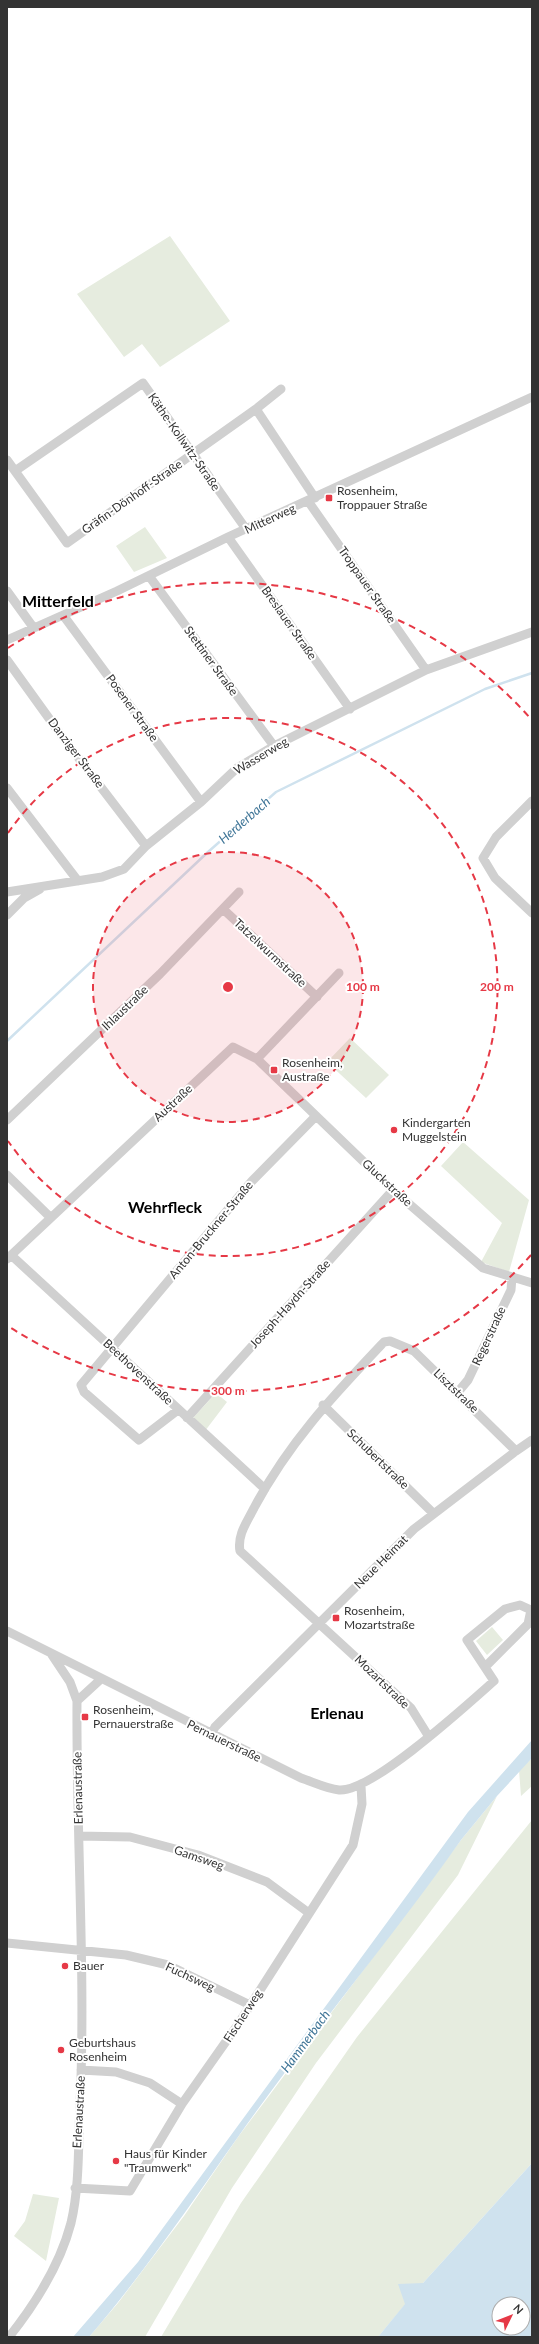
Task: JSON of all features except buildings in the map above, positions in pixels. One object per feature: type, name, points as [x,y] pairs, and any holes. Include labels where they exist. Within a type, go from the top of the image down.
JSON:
[{"type":"street","name":"Käthe-Kollwitz-Straße","points":[[15,471],[143,383],[246,529]]},
{"type":"street","name":"Gräfin-Dönhoff-Straße","points":[[15,471],[67,543],[282,389]]},
{"type":"street","name":"Mitterweg","points":[[7,640],[149,576],[246,529],[532,397]]},
{"type":"street","points":[[256,409],[311,500]]},
{"type":"street","points":[[7,460],[15,471]]},
{"type":"street","name":"Troppauer Straße","points":[[311,500],[426,670]]},
{"type":"street","name":"Breslauer Straße","points":[[228,538],[350,709]]},
{"type":"street","name":"Stettiner Straße","points":[[149,576],[274,746]]},
{"type":"street","points":[[7,591],[33,627]]},
{"type":"street","name":"Posener Straße","points":[[64,614],[201,802]]},
{"type":"street","name":"Wasserweg","points":[[7,892],[102,877],[124,869],[146,846],[201,802],[237,768],[274,746],[426,670],[532,632]]},
{"type":"street","name":"Danziger Straße","points":[[7,660],[61,735],[146,846]]},
{"type":"street","points":[[7,788],[78,881]]},
{"type":"street","points":[[532,801],[496,837],[483,858],[495,878],[532,913]]},
{"type":"street","points":[[7,915],[24,898],[48,885]]},
{"type":"street","name":"Ihlaustraße","points":[[7,1120],[160,974],[239,892]]},
{"type":"street","name":"Tatzelwurmstraße","points":[[223,909],[317,997]]},
{"type":"street","points":[[257,1059],[339,973]]},
{"type":"street","name":"Austraße","points":[[9,1257],[233,1047],[257,1059]]},
{"type":"street","name":"Gluckstraße","points":[[257,1059],[315,1117],[393,1190],[483,1268],[532,1283]]},
{"type":"street","name":"Anton-Bruckner-Straße","points":[[178,1410],[139,1440],[84,1392],[81,1385],[252,1181],[315,1117]]},
{"type":"street","points":[[7,1176],[50,1217]]},
{"type":"street","name":"Joseph-Haydn-Straße","points":[[187,1418],[393,1190]]},
{"type":"street","name":"Beethovenstraße","points":[[9,1257],[112,1348],[264,1489]]},
{"type":"street","name":"Regerstraße","points":[[458,1392],[468,1380],[504,1304],[510,1290],[512,1277]]},
{"type":"street","name":"Lisztstraße","points":[[390,1341],[414,1351],[458,1392],[516,1451]]},
{"type":"street","name":"Mozartstraße","points":[[390,1341],[384,1342],[323,1406],[299,1436],[264,1489],[240,1536],[240,1551],[411,1708],[429,1737]]},
{"type":"street","name":"Schubertstraße","points":[[323,1406],[433,1513]]},
{"type":"street","name":"Neue Heimat","points":[[211,1735],[216,1728],[414,1529],[433,1513],[532,1440]]},
{"type":"street","points":[[361,1786],[429,1737],[494,1681],[485,1668],[467,1640],[505,1609],[520,1604],[532,1610],[528,1624],[485,1668]]},
{"type":"street","name":"Pernauerstraße","points":[[7,1632],[211,1735],[301,1778],[340,1790],[361,1786]]},
{"type":"street","name":"Erlenaustraße","points":[[9,2337],[33,2305],[57,2262],[71,2222],[76,2188],[81,2070],[77,1701],[70,1682],[51,1654]]},
{"type":"street","points":[[77,1701],[101,1679]]},
{"type":"street","name":"Fischerweg","points":[[76,2188],[130,2191],[182,2104],[250,2005],[352,1845],[362,1804],[361,1786]]},
{"type":"street","name":"Gamsweg","points":[[79,1836],[130,1837],[198,1855],[267,1882],[309,1913]]},
{"type":"street","name":"Fuchsweg","points":[[7,1943],[126,1955],[168,1965],[250,2005]]},
{"type":"street","points":[[81,2070],[116,2072],[150,2083],[182,2104]]},
{"type":"shaded area","points":[[170,236],[230,321],[160,367],[142,344],[124,357],[77,294]]},
{"type":"shaded area","points":[[145,527],[167,558],[134,572],[116,546]]},
{"type":"shaded area","points":[[350,1038],[389,1075],[366,1098],[327,1062]]},
{"type":"shaded area","points":[[463,1142],[529,1200],[509,1272],[481,1262],[502,1223],[441,1166]]},
{"type":"shaded area","points":[[216,1393],[227,1402],[205,1431],[193,1418]]},
{"type":"shaded area","points":[[492,1627],[503,1640],[487,1655],[476,1641]]},
{"type":"shaded area","points":[[532,1758],[532,1786],[521,1796],[519,1770]]},
{"type":"shaded area","points":[[497,1796],[458,1875],[316,2063],[232,2188],[145,2337],[89,2337],[118,2303],[184,2216],[238,2137],[461,1840]]},
{"type":"shaded area","points":[[532,1820],[532,2163],[423,2283],[378,2337],[161,2337],[241,2203],[357,2037]]},
{"type":"shaded area","points":[[33,2194],[59,2198],[46,2261],[14,2236],[25,2221]]},
{"type":"water","name":"Hammerbach","points":[[532,1740],[532,1758],[497,1796],[461,1840],[406,1915],[265,2099],[129,2288],[89,2337],[73,2337],[138,2262],[468,1812]]},
{"type":"water","points":[[532,2163],[532,2337],[378,2337],[405,2304],[398,2284],[423,2283]]},
{"type":"waterway","name":"Herderbach","points":[[7,1041],[208,852],[276,792],[485,689],[532,673]]},
{"type":"place","name":"Rosenheim, Troppauer Straße","points":[[329,498]]},
{"type":"place","name":"Rosenheim, Austraße","points":[[274,1070]]},
{"type":"place","name":"Kindergarten Muggelstein","points":[[394,1130]]},
{"type":"place","name":"Rosenheim, Mozartstraße","points":[[336,1618]]},
{"type":"place","name":"Rosenheim, Pernauerstraße","points":[[85,1717]]},
{"type":"place","name":"Bauer","points":[[65,1966]]},
{"type":"place","name":"Geburtshaus Rosenheim","points":[[61,2050]]},
{"type":"place","name":"Haus für Kinder \"Traumwerk\"","points":[[116,2161]]},
{"type":"district","name":"Mitterfeld","points":[[58,601]]},
{"type":"district","name":"Wehrfleck","points":[[165,1207]]},
{"type":"district","name":"Erlenau","points":[[337,1713]]}]
